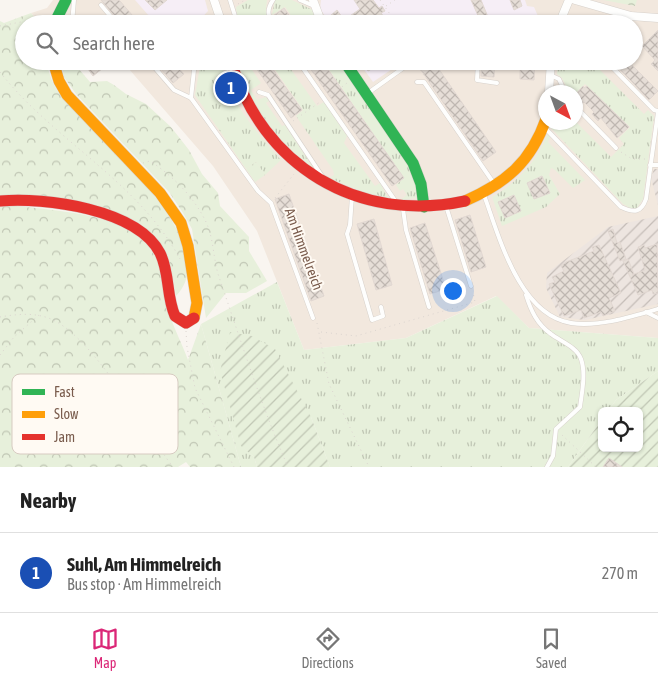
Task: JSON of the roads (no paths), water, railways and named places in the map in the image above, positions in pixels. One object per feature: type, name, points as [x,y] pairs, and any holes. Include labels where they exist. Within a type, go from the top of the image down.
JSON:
[{"type":"main road","points":[[58,15],[66,0]]},
{"type":"main road","points":[[0,201],[24,200],[104,214],[136,228],[152,241],[162,256],[173,312],[180,321],[186,323],[194,319],[198,308],[184,231],[168,204],[67,95],[59,81],[56,70]]},
{"type":"main road","points":[[234,70],[245,100],[266,133],[298,165],[324,181],[352,194],[397,206],[446,206],[484,195],[496,187],[528,158],[540,130]]},
{"type":"main road","points":[[350,70],[413,163],[421,184],[424,207]]},
{"type":"street","points":[[214,0],[219,15]]},
{"type":"street","points":[[563,15],[569,0]]},
{"type":"street","points":[[575,0],[628,15]]},
{"type":"street","points":[[314,3],[319,15]]},
{"type":"street","points":[[643,17],[658,18]]},
{"type":"street","points":[[549,85],[550,70]]},
{"type":"lane","points":[[73,15],[74,0]]},
{"type":"lane","points":[[230,0],[235,15]]},
{"type":"lane","points":[[268,15],[269,6],[273,0]]},
{"type":"lane","points":[[300,0],[314,3]]},
{"type":"lane","points":[[101,5],[109,15]]},
{"type":"lane","name":"Am Himmelreich","points":[[157,70],[174,90],[191,98],[258,191],[271,202],[313,318]]},
{"type":"lane","points":[[191,98],[194,70]]},
{"type":"lane","points":[[304,70],[394,199],[406,230],[429,307]]},
{"type":"lane","points":[[366,94],[401,70]]},
{"type":"lane","points":[[478,70],[477,80],[497,83]]},
{"type":"lane","points":[[551,130],[621,207],[632,212],[643,208],[646,199],[658,111],[654,110],[615,70]]},
{"type":"lane","points":[[550,75],[559,79],[562,85]]},
{"type":"lane","points":[[417,82],[424,82],[496,187]]},
{"type":"lane","points":[[259,92],[268,96],[289,124],[320,171],[324,181]]},
{"type":"lane","points":[[583,114],[616,148]]},
{"type":"lane","points":[[650,165],[658,165]]},
{"type":"lane","points":[[352,194],[350,225],[347,234],[372,320],[383,316],[381,307]]},
{"type":"lane","points":[[484,195],[533,316],[550,334],[577,352],[581,359],[583,387],[580,406],[556,429],[553,456],[547,467]]},
{"type":"lane","points":[[446,206],[471,286]]},
{"type":"lane","points":[[524,290],[547,313],[569,323],[595,324],[658,309]]},
{"type":"lane","points":[[646,312],[658,318]]},
{"type":"place","name":"Suhl, Am Himmelreich","points":[[231,88]]}]
